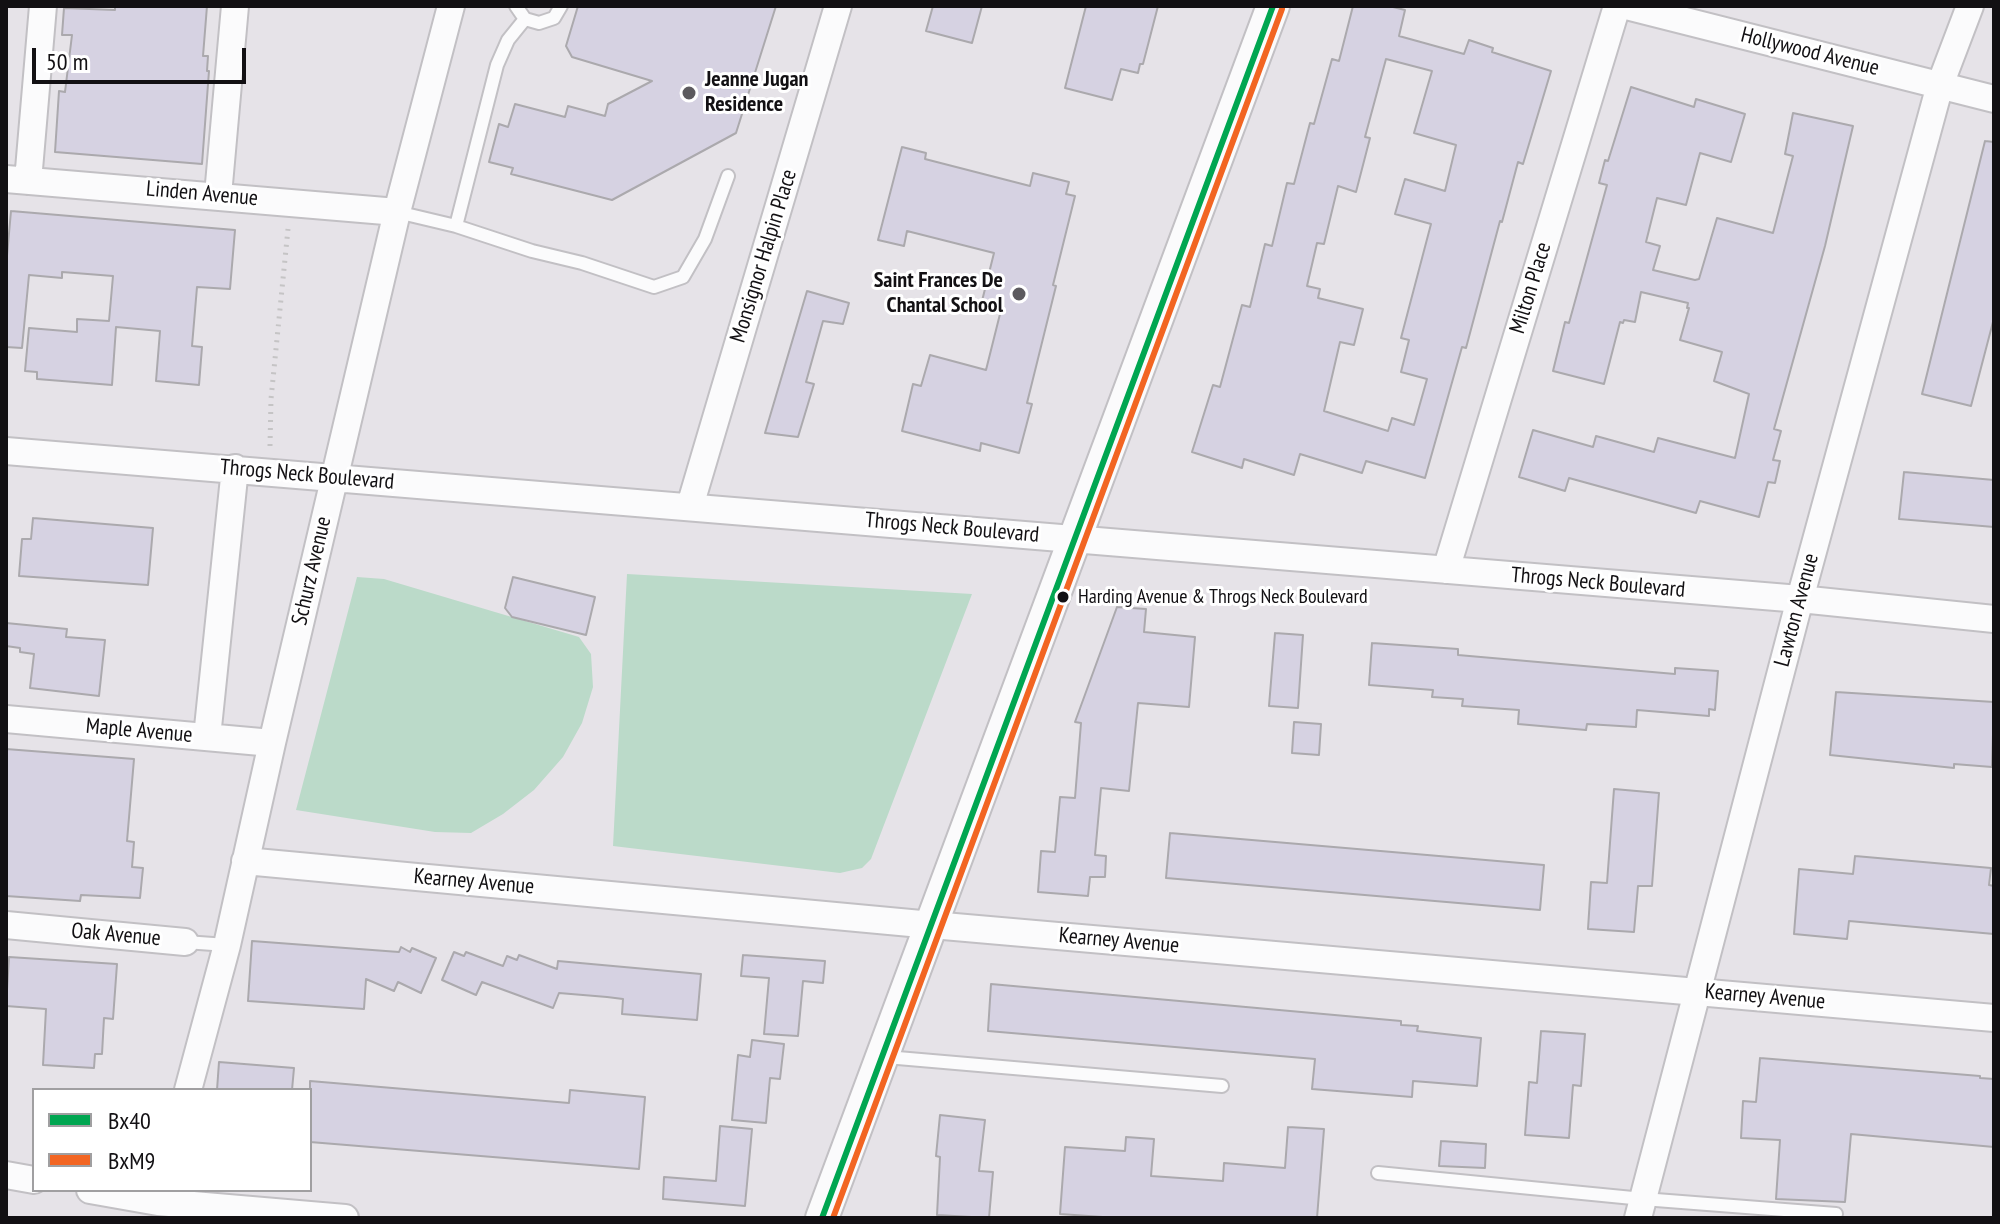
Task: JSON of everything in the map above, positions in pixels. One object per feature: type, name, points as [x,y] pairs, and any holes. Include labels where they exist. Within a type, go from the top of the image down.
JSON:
[{"type":"street","points":[[17,180],[43,6]]},
{"type":"street","points":[[218,195],[235,6]]},
{"type":"street","name":"Schurz Avenue","points":[[189,1088],[227,945],[397,212],[451,6]]},
{"type":"street","name":"Monsignor Halpin Place","points":[[690,506],[838,6]]},
{"type":"street","points":[[822,1218],[1273,6]]},
{"type":"street","name":"Milton Place","points":[[1446,570],[1617,6]]},
{"type":"street","name":"Hollywood Avenue","points":[[1626,6],[1994,99]]},
{"type":"street","name":"Lawton Avenue","points":[[1640,1208],[1800,599],[1940,85],[1970,6]]},
{"type":"street","name":"Linden Avenue","points":[[17,180],[397,212]]},
{"type":"street","name":"Throgs Neck Boulevard","points":[[6,451],[267,470],[1800,599],[1994,619]]},
{"type":"street","points":[[207,737],[235,468]]},
{"type":"street","name":"Maple Avenue","points":[[6,719],[272,743]]},
{"type":"street","name":"Kearney Avenue","points":[[245,861],[1994,1018]]},
{"type":"street","name":"Oak Avenue","points":[[6,925],[185,942]]},
{"type":"street","points":[[6,1175],[32,1180]]},
{"type":"street","points":[[100,1192],[158,1203],[345,1218]]},
{"type":"lane","points":[[516,6],[532,23],[554,18],[561,6]]},
{"type":"lane","points":[[456,226],[497,65],[508,40],[525,19]]},
{"type":"lane","points":[[397,212],[456,226],[654,287],[683,277],[705,239],[728,176]]},
{"type":"lane","name":"Oak Avenue","points":[[185,942],[227,945]]},
{"type":"lane","points":[[882,1057],[1222,1086]]},
{"type":"lane","points":[[1378,1173],[1640,1208],[1836,1214]]},
{"type":"path","points":[[267,470],[286,250]]},
{"type":"green space","points":[[627,574],[972,594],[871,859],[862,868],[840,873],[613,846]]},
{"type":"green space","points":[[357,577],[384,579],[579,637],[591,654],[593,687],[582,723],[563,757],[534,790],[471,833],[435,832],[296,810]]},
{"type":"building","points":[[115,6],[207,6],[203,56],[208,56],[209,71],[202,164],[55,152],[59,91],[65,92],[72,35],[62,35],[64,8],[115,10]]},
{"type":"building","name":"Jeanne Jugan Residence","points":[[578,6],[776,6],[736,133],[612,200],[511,174],[513,168],[489,162],[499,124],[508,127],[515,104],[565,117],[568,106],[605,116],[608,104],[652,81],[572,57],[566,46]]},
{"type":"building","points":[[933,6],[982,6],[972,43],[926,31]]},
{"type":"building","points":[[1086,6],[1158,6],[1143,64],[1140,64],[1138,73],[1121,69],[1112,100],[1065,88]]},
{"type":"building","points":[[1353,6],[1389,6],[1405,10],[1399,36],[1464,54],[1469,40],[1493,48],[1492,52],[1551,71],[1523,164],[1518,162],[1466,348],[1462,347],[1425,478],[1366,461],[1362,473],[1300,454],[1294,475],[1244,459],[1242,468],[1192,452],[1213,385],[1220,387],[1242,305],[1250,307],[1265,244],[1272,246],[1287,183],[1294,184],[1310,123],[1314,124],[1332,59],[1339,61]],"holes":[[[1386,59],[1432,71],[1414,133],[1456,145],[1445,191],[1405,179],[1395,214],[1431,224],[1401,338],[1409,340],[1401,372],[1427,379],[1414,425],[1392,418],[1388,431],[1324,411],[1340,342],[1354,345],[1363,309],[1318,298],[1320,289],[1307,286],[1317,243],[1324,244],[1338,186],[1356,192],[1370,138],[1365,137]]]},
{"type":"building","points":[[1631,87],[1694,107],[1696,99],[1745,114],[1731,162],[1700,153],[1686,205],[1657,198],[1646,242],[1660,246],[1653,270],[1695,280],[1699,279],[1717,218],[1773,233],[1793,156],[1785,154],[1793,113],[1853,126],[1825,246],[1774,429],[1781,431],[1773,460],[1780,461],[1775,483],[1768,482],[1759,517],[1700,501],[1696,513],[1569,478],[1565,491],[1519,477],[1533,430],[1593,447],[1596,436],[1654,452],[1658,438],[1735,458],[1749,394],[1714,381],[1722,352],[1680,340],[1688,303],[1641,292],[1635,322],[1620,322],[1604,384],[1553,371],[1607,185],[1599,183],[1605,160],[1608,161]]},
{"type":"building","points":[[1985,141],[1994,142],[1994,318],[1971,406],[1922,394]]},
{"type":"building","name":"Saint Frances De Chantal School","points":[[902,147],[926,153],[925,159],[1030,186],[1033,173],[1069,182],[1066,194],[1075,196],[1027,403],[1032,404],[1019,453],[981,443],[980,451],[902,431],[913,384],[921,386],[930,355],[986,370],[1002,306],[982,301],[994,253],[907,231],[904,246],[878,240]]},
{"type":"building","points":[[11,211],[235,230],[230,289],[197,287],[192,346],[202,347],[199,385],[156,381],[160,331],[116,327],[112,385],[37,379],[37,372],[25,371],[29,328],[77,332],[77,319],[109,321],[113,276],[62,272],[62,278],[29,275],[22,348],[6,347],[6,267]]},
{"type":"building","points":[[807,291],[849,303],[843,324],[823,321],[806,382],[814,384],[798,437],[765,433]]},
{"type":"building","points":[[1904,472],[1994,480],[1994,527],[1899,519]]},
{"type":"building","points":[[33,518],[153,528],[148,585],[19,576],[22,539],[31,539]]},
{"type":"building","points":[[513,577],[595,597],[586,635],[512,617],[505,608]]},
{"type":"building","points":[[1117,607],[1146,609],[1144,632],[1195,637],[1189,707],[1138,703],[1129,791],[1101,788],[1095,855],[1106,856],[1105,877],[1090,877],[1088,896],[1038,892],[1041,851],[1055,852],[1060,797],[1075,798],[1081,723],[1075,722]]},
{"type":"building","points":[[6,623],[67,629],[66,637],[105,640],[99,696],[30,688],[34,654],[6,646]]},
{"type":"building","points":[[1275,633],[1303,635],[1298,708],[1269,706]]},
{"type":"building","points":[[1372,643],[1458,649],[1458,655],[1675,674],[1675,668],[1718,671],[1715,710],[1709,709],[1709,716],[1637,710],[1636,727],[1587,724],[1586,730],[1518,724],[1519,710],[1462,706],[1463,699],[1432,697],[1433,690],[1369,685]]},
{"type":"building","points":[[1836,692],[1994,702],[1992,767],[1954,764],[1954,768],[1830,755]]},
{"type":"building","points":[[1294,722],[1321,724],[1319,755],[1292,753]]},
{"type":"building","points":[[6,749],[134,759],[127,841],[134,842],[132,867],[143,868],[140,898],[81,895],[80,901],[6,896]]},
{"type":"building","points":[[1614,789],[1659,793],[1652,886],[1638,886],[1634,932],[1588,929],[1591,882],[1607,883]]},
{"type":"building","points":[[1170,833],[1544,865],[1540,910],[1166,878]]},
{"type":"building","points":[[1855,856],[1991,868],[1989,885],[1994,886],[1994,934],[1849,921],[1847,939],[1794,934],[1799,869],[1853,874]]},
{"type":"building","points":[[252,941],[399,952],[401,947],[410,952],[412,948],[436,958],[421,993],[398,982],[394,991],[366,979],[364,1009],[248,1001]]},
{"type":"building","points":[[454,952],[464,956],[466,952],[503,966],[507,956],[517,960],[519,955],[557,969],[558,961],[701,974],[697,1020],[622,1014],[623,999],[559,993],[553,1008],[482,982],[476,995],[442,980]]},
{"type":"building","points":[[743,955],[825,961],[823,983],[803,981],[798,1036],[764,1034],[769,978],[741,976]]},
{"type":"building","points":[[9,957],[117,964],[113,1019],[104,1018],[102,1054],[95,1054],[94,1068],[43,1065],[46,1009],[6,1006]]},
{"type":"building","points":[[991,984],[1401,1021],[1401,1025],[1418,1026],[1417,1031],[1481,1038],[1477,1086],[1413,1081],[1412,1097],[1312,1089],[1315,1059],[988,1031]]},
{"type":"building","points":[[1541,1031],[1585,1034],[1581,1086],[1573,1085],[1569,1138],[1525,1135],[1529,1082],[1537,1083]]},
{"type":"building","points":[[752,1040],[784,1044],[780,1079],[770,1078],[766,1123],[732,1120],[738,1055],[750,1057]]},
{"type":"building","points":[[1760,1058],[1994,1079],[1994,1147],[1851,1134],[1845,1202],[1776,1199],[1780,1140],[1741,1138],[1743,1101],[1756,1102]]},
{"type":"building","points":[[219,1062],[294,1068],[292,1088],[217,1088]]},
{"type":"building","points":[[310,1081],[569,1103],[570,1090],[645,1097],[639,1169],[312,1142]]},
{"type":"building","points":[[940,1115],[985,1120],[979,1171],[993,1172],[989,1218],[937,1215],[940,1157],[936,1156]]},
{"type":"building","points":[[720,1126],[752,1129],[745,1206],[663,1199],[664,1177],[716,1181]]},
{"type":"building","points":[[1288,1127],[1324,1129],[1317,1218],[1117,1218],[1060,1214],[1065,1147],[1125,1151],[1126,1137],[1154,1139],[1151,1176],[1223,1181],[1224,1163],[1285,1168]]},
{"type":"building","points":[[1441,1141],[1486,1144],[1485,1168],[1439,1166]]},
{"type":"transit line","name":"Bx40","points":[[822,1218],[1273,6]]},
{"type":"transit line","name":"BxM9","points":[[833,1218],[1282,9]]},
{"type":"place","name":"Jeanne Jugan Residence","points":[[689,93]]},
{"type":"place","name":"Saint Frances De Chantal School","points":[[1019,294]]},
{"type":"place","name":"Harding Avenue & Throgs Neck Boulevard","points":[[1063,597]]}]
